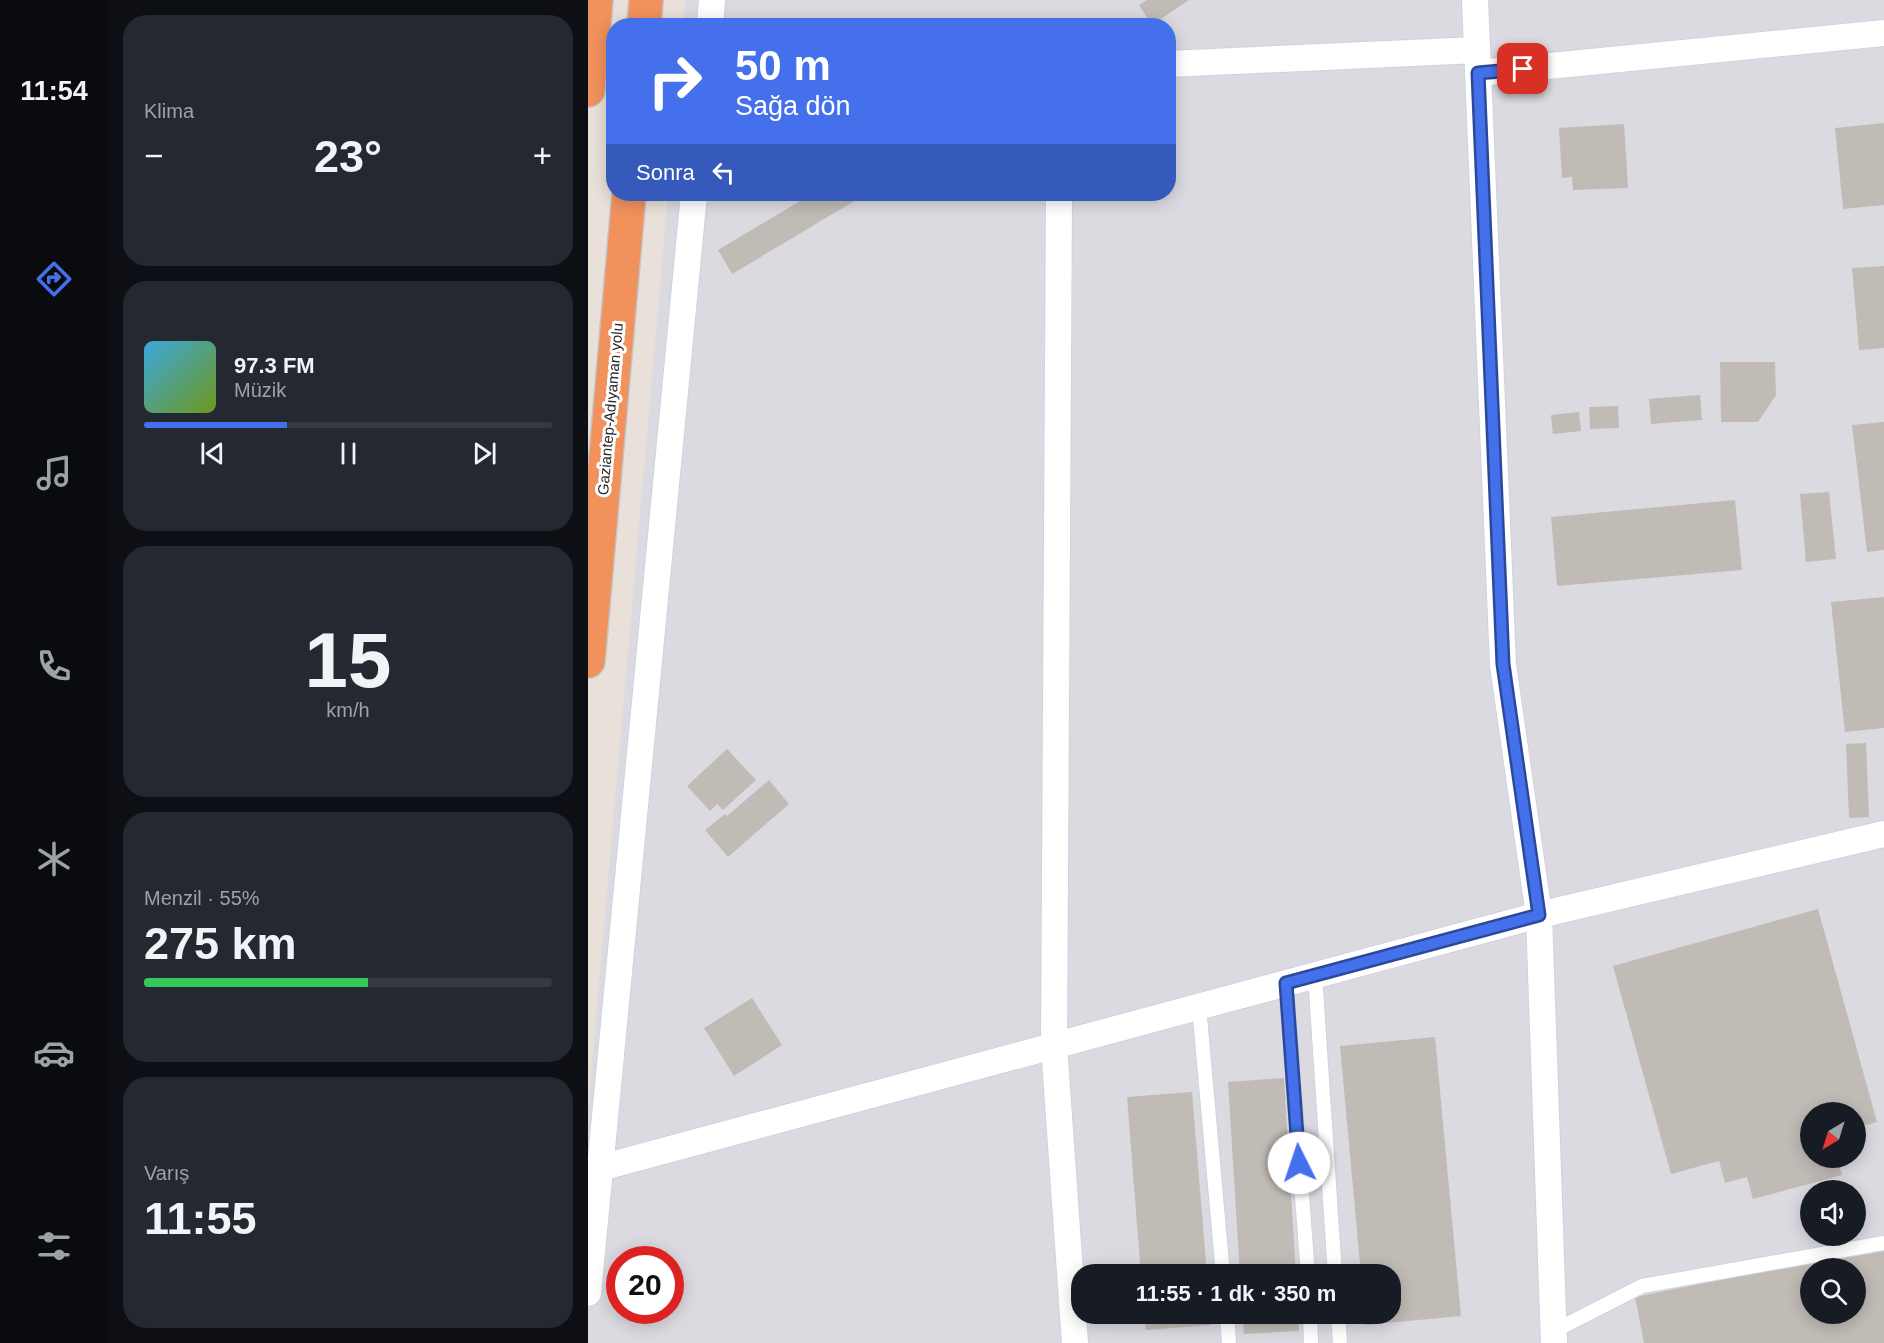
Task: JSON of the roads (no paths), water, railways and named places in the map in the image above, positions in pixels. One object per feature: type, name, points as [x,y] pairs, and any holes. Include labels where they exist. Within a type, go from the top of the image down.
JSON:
[{"type":"highway","points":[[588,90],[596,0]]},
{"type":"highway","points":[[645,18],[646,0]]},
{"type":"highway","name":"Gaziantep-Adıyaman yolu","points":[[588,661],[628,201]]},
{"type":"street","points":[[711,18],[712,0]]},
{"type":"street","points":[[1474,0],[1503,664],[1539,915],[1554,1337]]},
{"type":"street","points":[[1176,64],[1477,62],[1884,33]]},
{"type":"street","points":[[588,1293],[693,201]]},
{"type":"street","points":[[1059,201],[1054,1046],[1075,1343]]},
{"type":"street","points":[[600,1168],[1539,915],[1884,834]]},
{"type":"lane","points":[[1315,975],[1334,1264]]},
{"type":"lane","points":[[1286,983],[1307,1264]]},
{"type":"lane","points":[[1199,1006],[1222,1264]]},
{"type":"lane","points":[[1554,1337],[1642,1286],[1884,1243]]},
{"type":"lane","points":[[1228,1324],[1229,1343]]},
{"type":"lane","points":[[1310,1324],[1311,1343]]},
{"type":"lane","points":[[1339,1324],[1340,1343]]}]
